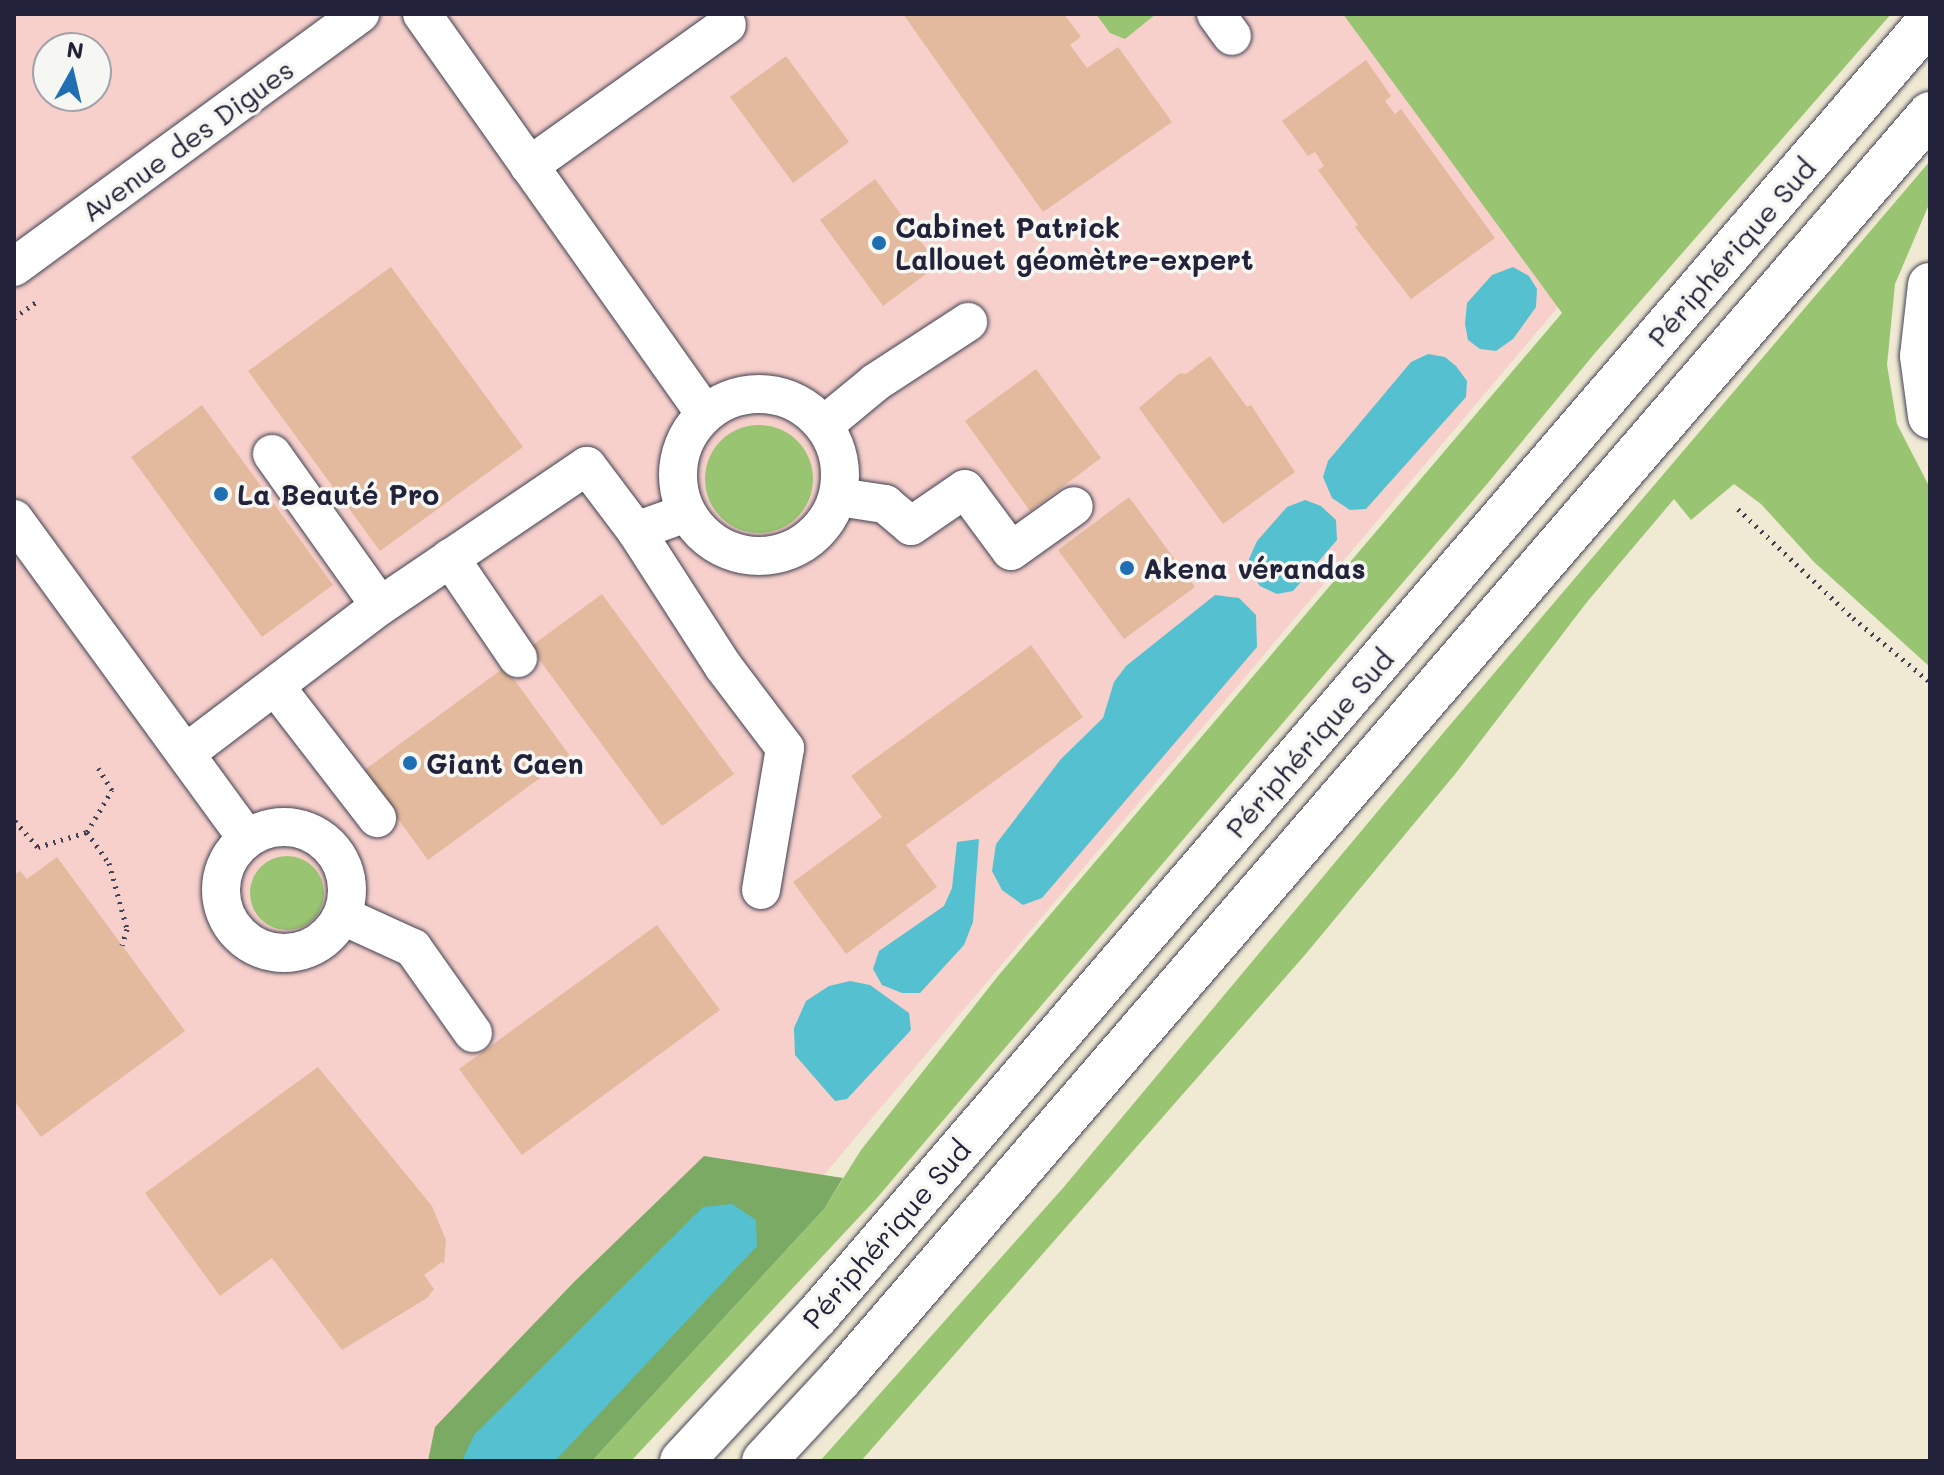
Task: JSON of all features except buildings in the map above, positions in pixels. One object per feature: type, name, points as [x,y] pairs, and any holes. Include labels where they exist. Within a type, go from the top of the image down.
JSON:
[{"type":"highway","name":"Périphérique Sud","points":[[682,1461],[816,1317],[1930,20]]},
{"type":"highway","points":[[764,1461],[882,1331],[1930,114]]},
{"type":"highway","points":[[1930,285],[1922,356],[1930,416]]},
{"type":"street","name":"Avenue des Digues","points":[[14,267],[360,14]]},
{"type":"street","points":[[422,14],[705,414]]},
{"type":"street","points":[[529,166],[727,25]]},
{"type":"street","points":[[824,425],[876,382],[968,322]]},
{"type":"street","points":[[754,393],[780,396],[805,407],[824,425],[836,448],[841,472],[839,497],[827,522],[807,542],[782,554],[753,557],[726,550],[703,535],[686,513],[678,487],[678,460],[687,435],[705,414],[728,399],[754,393]]},
{"type":"street","points":[[272,454],[380,606]]},
{"type":"street","points":[[186,753],[380,606],[587,466],[636,531],[723,666],[785,748],[761,890]]},
{"type":"street","points":[[839,497],[885,504],[911,526],[965,489],[1011,551],[1074,506]]},
{"type":"street","points":[[636,531],[686,513]]},
{"type":"street","points":[[18,531],[247,838]]},
{"type":"street","points":[[450,558],[518,658]]},
{"type":"street","points":[[275,686],[377,818]]},
{"type":"street","points":[[292,827],[333,849],[344,870],[348,893],[343,916],[320,942],[287,954],[264,951],[243,940],[228,922],[220,899],[222,876],[231,855],[247,838],[269,828],[292,827]]},
{"type":"street","points":[[343,916],[413,948],[473,1033]]},
{"type":"path","points":[[1738,509],[1853,618],[1930,682]]},
{"type":"path","points":[[15,821],[38,847],[87,832],[112,790],[98,768]]},
{"type":"path","points":[[87,832],[109,863],[127,929],[122,945]]},
{"type":"shaded area","points":[[14,14],[1806,14],[795,1209],[438,1461],[14,1461]]},
{"type":"green space","points":[[1096,14],[1156,14],[1125,39],[1110,33]]},
{"type":"green space","points":[[1343,14],[1891,14],[1595,353],[1487,484],[876,1199],[631,1461],[592,1461],[824,1209],[861,1150],[998,976],[1562,313]]},
{"type":"green space","points":[[1930,161],[1930,202],[1895,284],[1887,365],[1897,424],[1930,488],[1930,667],[1814,562],[1761,504],[1734,484],[1691,520],[1674,499],[1587,602],[1456,773],[1304,956],[861,1461],[820,1461],[1063,1188],[1444,732]]},
{"type":"green space","points":[[759,425],[780,429],[797,441],[809,458],[813,479],[809,500],[797,517],[780,529],[759,533],[738,529],[721,517],[709,500],[705,479],[709,458],[721,441],[738,429]]},
{"type":"green space","points":[[280,856],[294,856],[308,862],[318,872],[324,893],[318,914],[308,924],[294,930],[280,930],[266,924],[256,914],[250,900],[250,886],[256,872],[266,862]]},
{"type":"green space","points":[[704,1156],[843,1178],[824,1209],[592,1461],[428,1461],[435,1427],[574,1282]]},
{"type":"water","points":[[1513,267],[1529,276],[1537,289],[1536,307],[1513,339],[1496,351],[1480,349],[1468,340],[1465,324],[1467,303],[1492,275]]},
{"type":"water","points":[[1428,354],[1445,357],[1456,366],[1467,381],[1466,397],[1366,509],[1350,510],[1332,498],[1323,477],[1328,461],[1411,362]]},
{"type":"water","points":[[1305,500],[1321,506],[1336,520],[1337,540],[1293,591],[1277,594],[1260,586],[1250,572],[1249,559],[1257,541],[1287,507]]},
{"type":"water","points":[[1215,595],[1239,598],[1256,615],[1257,647],[1042,898],[1023,905],[1002,890],[992,871],[996,844],[1061,759],[1103,718],[1114,682],[1126,666]]},
{"type":"water","points":[[979,839],[973,922],[964,945],[920,993],[902,993],[882,985],[873,969],[879,951],[944,906],[952,888],[957,842]]},
{"type":"water","points":[[850,981],[870,985],[909,1013],[911,1030],[847,1099],[835,1101],[795,1055],[794,1028],[806,1001],[829,986]]},
{"type":"water","points":[[732,1204],[756,1220],[757,1246],[555,1461],[462,1461],[474,1435],[703,1207]]},
{"type":"place","name":"Cabinet Patrick Lallouet géomètre-expert","points":[[879,243]]},
{"type":"place","name":"La Beauté Pro","points":[[221,494]]},
{"type":"place","name":"Akena vérandas","points":[[1127,568]]},
{"type":"place","name":"Giant Caen","points":[[410,763]]}]
